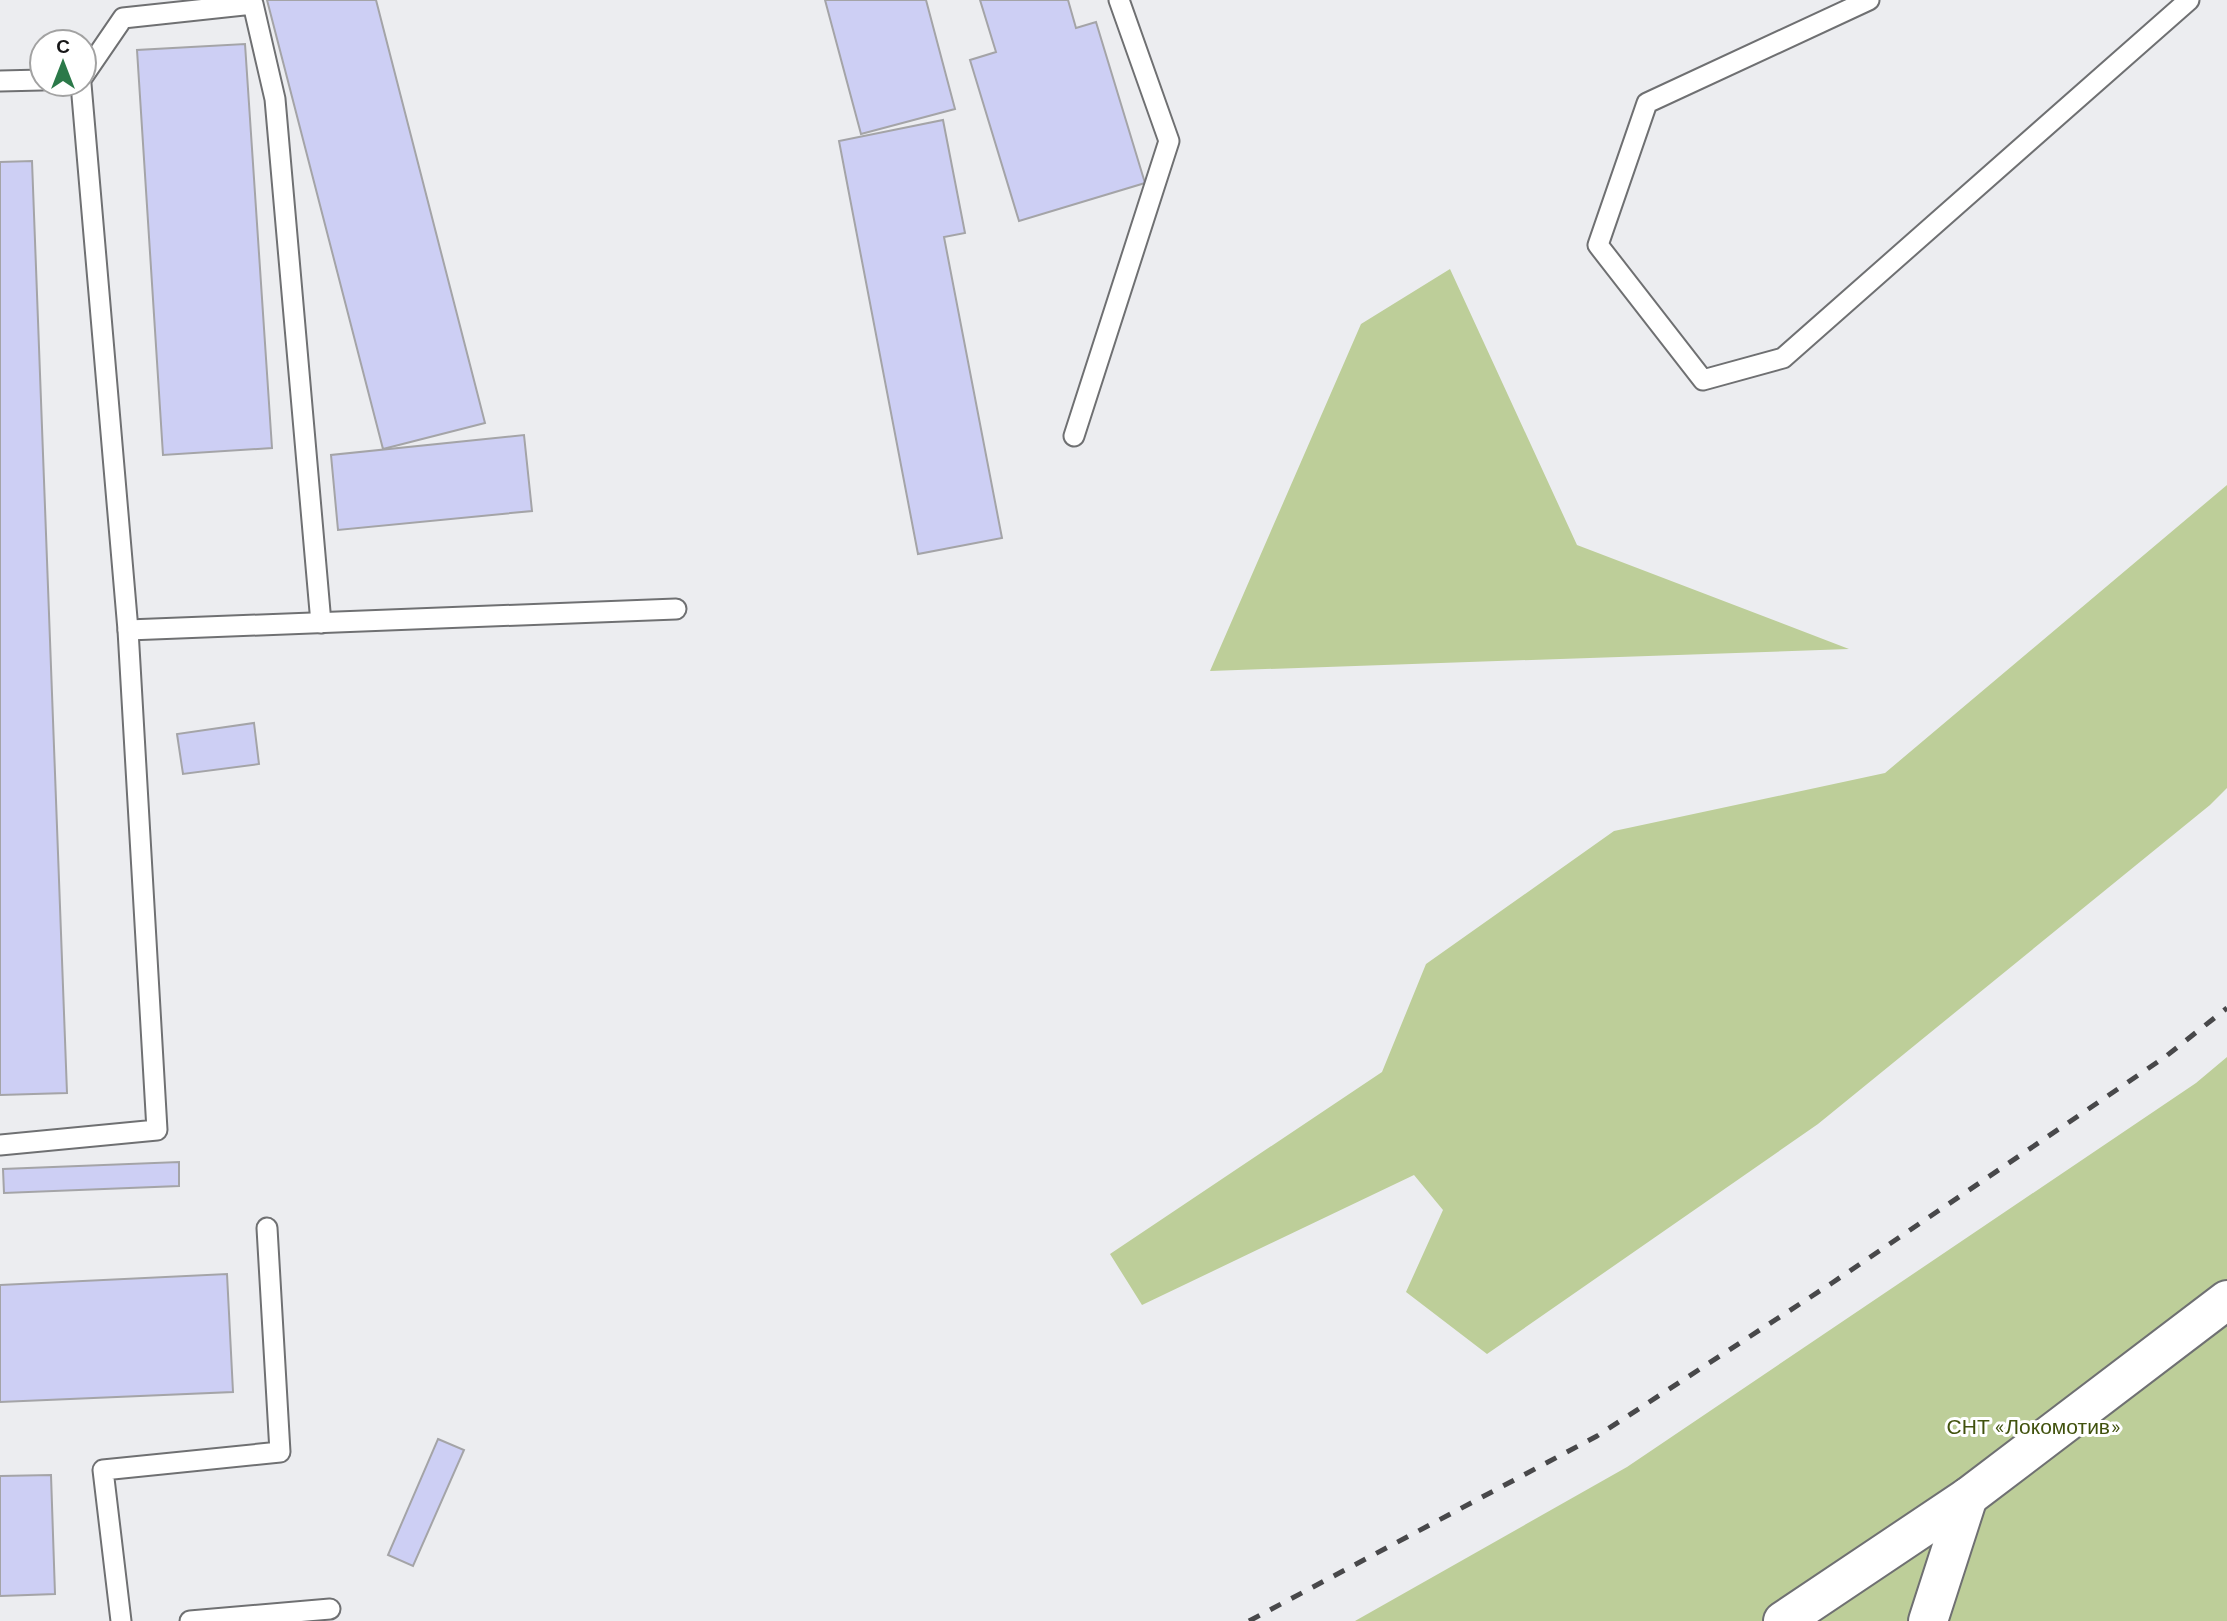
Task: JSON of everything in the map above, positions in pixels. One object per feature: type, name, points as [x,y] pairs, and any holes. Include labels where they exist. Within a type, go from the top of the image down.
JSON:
[{"type":"street","points":[[1783,1621],[1968,1497],[2227,1300]]},
{"type":"street","points":[[1928,1621],[1968,1497]]},
{"type":"lane","points":[[1074,436],[1170,141],[1119,0]]},
{"type":"lane","points":[[1869,0],[1647,103],[1598,245],[1703,380],[1783,358],[2189,0]]},
{"type":"lane","points":[[98,55],[123,18],[253,4],[275,99],[321,623]]},
{"type":"lane","points":[[0,81],[28,80]]},
{"type":"lane","points":[[0,1145],[157,1129],[128,630],[83,98]]},
{"type":"lane","points":[[128,630],[676,609]]},
{"type":"lane","points":[[121,1621],[103,1470],[280,1452],[267,1228]]},
{"type":"lane","points":[[190,1621],[330,1609]]},
{"type":"green space","points":[[1450,269],[1577,545],[1849,649],[1210,671],[1361,324]]},
{"type":"green space","points":[[2227,485],[2227,788],[2210,805],[1818,1124],[1487,1354],[1406,1292],[1443,1210],[1414,1175],[1142,1305],[1110,1254],[1382,1072],[1426,964],[1614,831],[1885,773]]},
{"type":"green space","name":"СНТ «Локомотив»","points":[[2227,1057],[2227,1621],[1355,1621],[1627,1467],[2196,1083]]},
{"type":"building","points":[[267,0],[376,0],[485,423],[383,449]]},
{"type":"building","points":[[825,0],[926,0],[955,109],[861,134]]},
{"type":"building","points":[[980,0],[1068,0],[1076,28],[1096,22],[1145,183],[1019,221],[970,60],[996,52]]},
{"type":"building","points":[[245,44],[272,448],[163,455],[137,50]]},
{"type":"building","points":[[943,120],[965,233],[944,237],[1002,538],[918,554],[839,141]]},
{"type":"building","points":[[32,161],[67,1093],[0,1095],[0,162]]},
{"type":"building","points":[[524,435],[532,511],[338,530],[331,455]]},
{"type":"building","points":[[254,723],[259,764],[183,774],[177,734]]},
{"type":"building","points":[[179,1162],[179,1186],[4,1193],[3,1169]]},
{"type":"building","points":[[227,1274],[233,1392],[0,1402],[0,1285]]},
{"type":"building","points":[[438,1439],[464,1450],[413,1566],[388,1555]]},
{"type":"building","points":[[51,1475],[55,1594],[0,1596],[0,1476]]},
{"type":"railway","points":[[1249,1621],[1597,1436],[1832,1283],[2165,1057],[2227,1008]]}]
